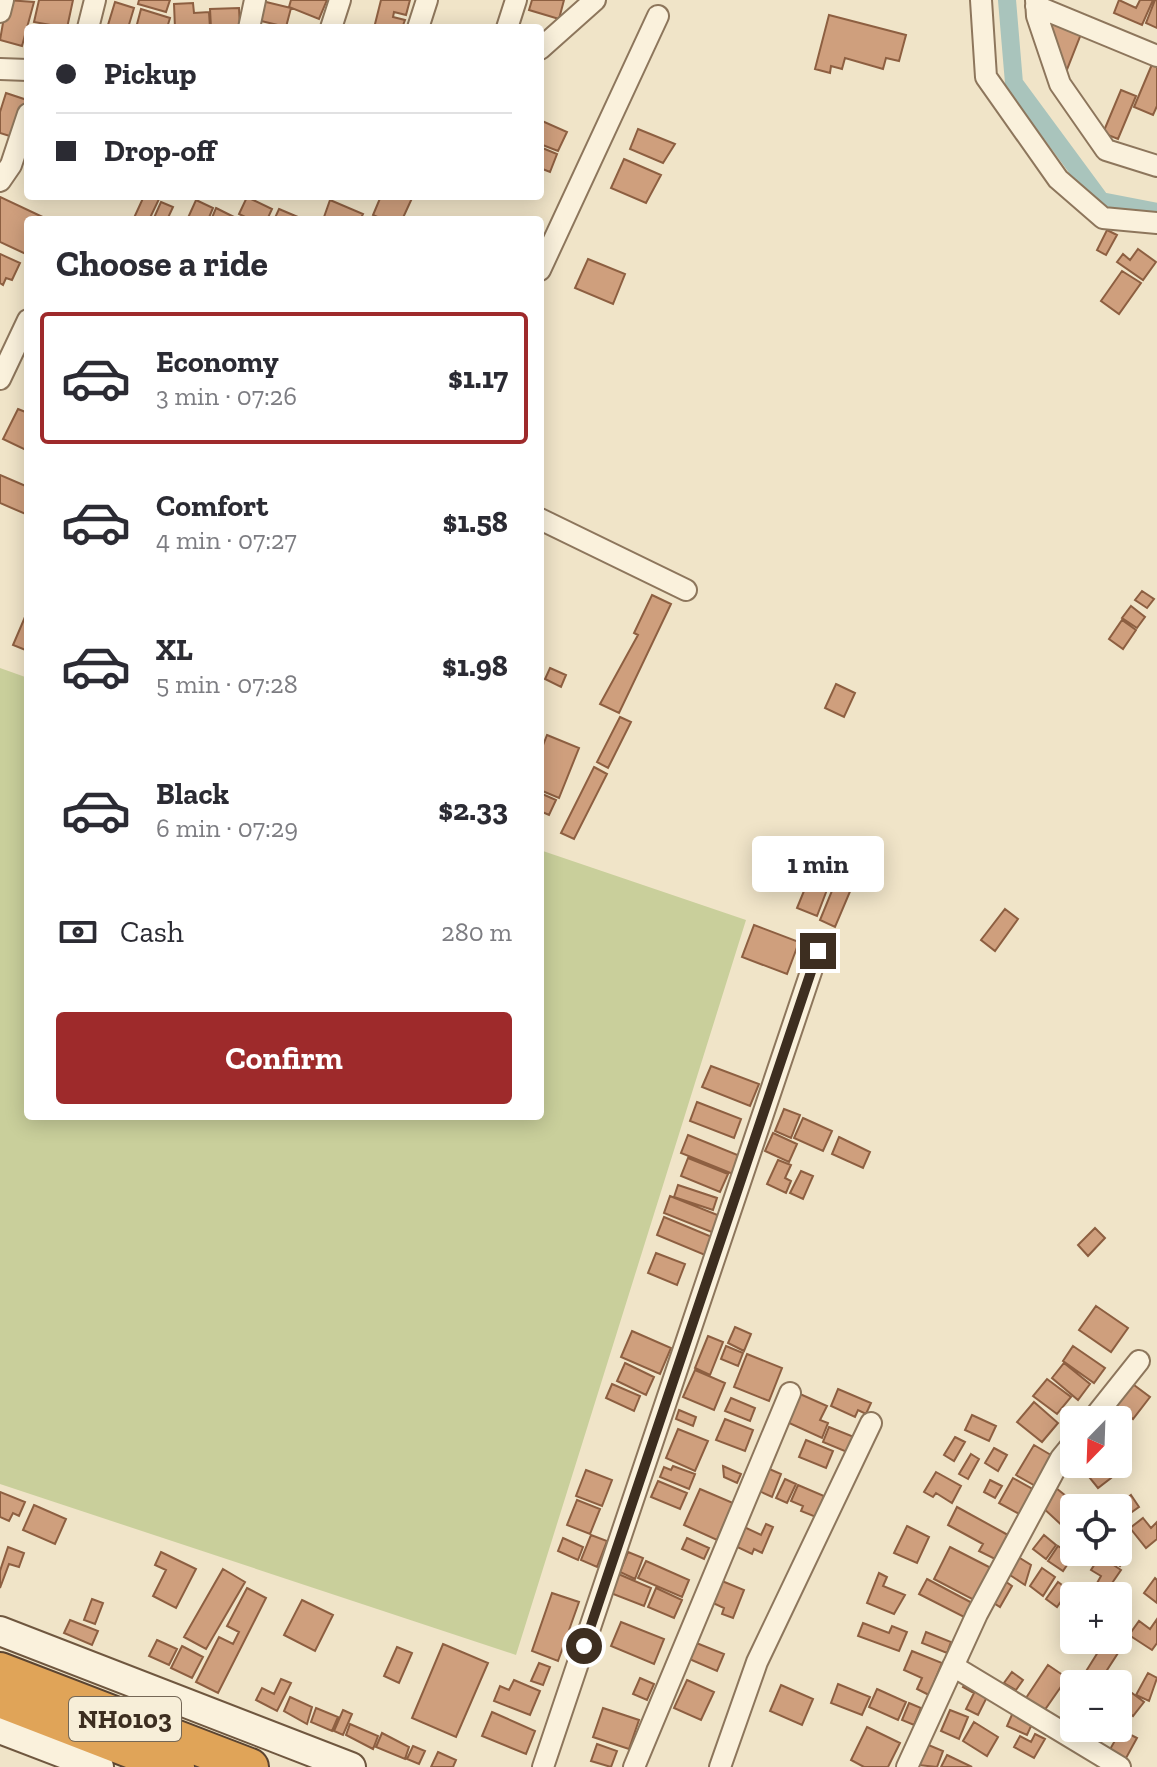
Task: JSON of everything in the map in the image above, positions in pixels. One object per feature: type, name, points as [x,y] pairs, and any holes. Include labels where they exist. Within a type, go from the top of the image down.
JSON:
[{"type":"highway","name":"NH0103","points":[[0,1671],[250,1767]]},
{"type":"highway","name":"NH0103","points":[[0,1699],[176,1767]]},
{"type":"street","points":[[0,12],[3,0]]},
{"type":"street","points":[[89,24],[95,0]]},
{"type":"street","points":[[250,24],[255,0]]},
{"type":"street","points":[[332,24],[340,0]]},
{"type":"street","points":[[419,24],[427,0]]},
{"type":"street","points":[[508,24],[516,0]]},
{"type":"street","points":[[544,45],[595,0]]},
{"type":"street","points":[[981,0],[986,77],[1058,179],[1103,218],[1157,223]]},
{"type":"street","points":[[1036,3],[1157,56]]},
{"type":"street","points":[[1036,3],[1060,84],[1106,150],[1157,166]]},
{"type":"street","points":[[544,261],[658,16]]},
{"type":"street","points":[[0,69],[24,70]]},
{"type":"street","points":[[0,181],[11,165],[24,126]]},
{"type":"street","points":[[0,379],[24,328]]},
{"type":"street","points":[[544,521],[686,590]]},
{"type":"street","points":[[543,1767],[818,951]]},
{"type":"street","points":[[1103,1406],[1139,1361]]},
{"type":"street","points":[[634,1767],[790,1393]]},
{"type":"street","points":[[720,1767],[757,1662],[871,1423]]},
{"type":"street","points":[[907,1767],[953,1666],[1060,1460]]},
{"type":"street","points":[[0,1631],[351,1767]]},
{"type":"street","points":[[953,1666],[1120,1767]]},
{"type":"street","points":[[0,1729],[85,1765]]},
{"type":"green space","points":[[0,668],[24,677],[24,1120],[544,1120],[544,851],[746,920],[516,1655],[0,1484]]},
{"type":"building","points":[[7,0],[34,2],[28,24],[24,24],[22,46],[0,40]]},
{"type":"building","points":[[39,0],[73,0],[68,24],[34,22]]},
{"type":"building","points":[[139,0],[170,0],[166,12],[138,4]]},
{"type":"building","points":[[291,0],[327,0],[319,19],[289,7]]},
{"type":"building","points":[[381,0],[410,0],[406,15],[394,12],[393,17],[405,20],[404,24],[375,24]]},
{"type":"building","points":[[532,0],[564,0],[559,19],[529,10]]},
{"type":"building","points":[[1119,0],[1136,8],[1140,0],[1153,0],[1142,25],[1114,13]]},
{"type":"building","points":[[1157,0],[1157,28],[1146,23]]},
{"type":"building","points":[[262,1],[291,8],[287,24],[257,20]]},
{"type":"building","points":[[115,2],[134,8],[129,24],[108,24]]},
{"type":"building","points":[[193,3],[194,13],[209,12],[210,24],[175,24],[174,4]]},
{"type":"building","points":[[239,8],[240,24],[211,24],[210,9]]},
{"type":"building","points":[[141,9],[170,18],[168,24],[137,24]]},
{"type":"building","points":[[829,15],[906,35],[899,61],[886,58],[883,69],[845,58],[842,69],[831,66],[830,73],[815,69]]},
{"type":"building","points":[[1053,22],[1081,34],[1066,72],[1051,28]]},
{"type":"building","points":[[1153,62],[1157,63],[1157,106],[1153,115],[1134,107]]},
{"type":"building","points":[[1121,90],[1136,96],[1118,139],[1103,133]]},
{"type":"building","points":[[6,93],[24,99],[16,138],[0,133],[0,112]]},
{"type":"building","points":[[544,122],[567,132],[558,151],[544,146]]},
{"type":"building","points":[[638,129],[675,144],[663,163],[630,149]]},
{"type":"building","points":[[544,149],[557,154],[550,172],[544,170]]},
{"type":"building","points":[[624,159],[661,175],[646,203],[611,188]]},
{"type":"building","points":[[0,197],[40,216],[24,216],[24,253],[0,242]]},
{"type":"building","points":[[142,200],[159,200],[151,216],[135,216]]},
{"type":"building","points":[[196,200],[213,208],[210,216],[189,216]]},
{"type":"building","points":[[246,200],[253,200],[272,209],[269,216],[239,214]]},
{"type":"building","points":[[330,200],[363,214],[362,216],[324,216]]},
{"type":"building","points":[[379,200],[411,200],[404,216],[373,215]]},
{"type":"building","points":[[161,202],[173,207],[169,216],[155,216]]},
{"type":"building","points":[[216,208],[232,216],[213,216]]},
{"type":"building","points":[[279,209],[296,216],[276,216]]},
{"type":"building","points":[[1107,230],[1117,235],[1106,255],[1097,250]]},
{"type":"building","points":[[1138,249],[1156,262],[1143,280],[1117,262],[1123,254],[1130,260]]},
{"type":"building","points":[[0,254],[20,263],[12,280],[6,278],[3,285],[0,283]]},
{"type":"building","points":[[588,259],[625,274],[613,304],[575,288]]},
{"type":"building","points":[[1122,271],[1141,283],[1119,314],[1101,301]]},
{"type":"building","points":[[18,409],[24,411],[24,449],[3,439]]},
{"type":"building","points":[[0,475],[24,485],[24,513],[0,503]]},
{"type":"building","points":[[1142,591],[1154,599],[1147,608],[1135,600]]},
{"type":"building","points":[[652,595],[671,604],[619,713],[600,704],[638,635],[634,633]]},
{"type":"building","points":[[1131,606],[1145,617],[1137,628],[1122,618]]},
{"type":"building","points":[[24,619],[24,649],[13,645]]},
{"type":"building","points":[[1122,620],[1136,630],[1123,649],[1109,639]]},
{"type":"building","points":[[550,668],[566,675],[561,687],[545,679]]},
{"type":"building","points":[[836,684],[855,693],[844,717],[825,708]]},
{"type":"building","points":[[620,717],[631,722],[608,768],[597,762]]},
{"type":"building","points":[[547,735],[579,748],[559,798],[544,792],[544,743]]},
{"type":"building","points":[[594,767],[607,774],[574,839],[561,833]]},
{"type":"building","points":[[544,795],[556,800],[549,815],[544,813]]},
{"type":"building","points":[[817,859],[836,866],[817,916],[797,908]]},
{"type":"building","points":[[838,876],[854,882],[835,927],[820,920]]},
{"type":"building","points":[[1005,909],[1018,919],[995,951],[981,940]]},
{"type":"building","points":[[754,925],[799,942],[787,974],[742,957]]},
{"type":"building","points":[[711,1066],[759,1084],[750,1106],[702,1087]]},
{"type":"building","points":[[697,1102],[741,1119],[734,1138],[690,1121]]},
{"type":"building","points":[[784,1109],[800,1115],[791,1138],[775,1131]]},
{"type":"building","points":[[803,1118],[832,1131],[823,1151],[794,1138]]},
{"type":"building","points":[[773,1133],[797,1144],[789,1162],[765,1151]]},
{"type":"building","points":[[688,1135],[740,1156],[733,1174],[681,1153]]},
{"type":"building","points":[[839,1137],[870,1152],[863,1168],[832,1154]]},
{"type":"building","points":[[688,1158],[728,1174],[720,1192],[681,1176]]},
{"type":"building","points":[[778,1160],[791,1165],[785,1178],[791,1181],[786,1193],[767,1184]]},
{"type":"building","points":[[801,1171],[813,1176],[803,1199],[790,1193]]},
{"type":"building","points":[[678,1185],[717,1198],[713,1210],[674,1197]]},
{"type":"building","points":[[670,1196],[720,1216],[714,1233],[664,1213]]},
{"type":"building","points":[[664,1217],[712,1237],[705,1255],[657,1235]]},
{"type":"building","points":[[1095,1228],[1105,1238],[1088,1256],[1078,1245]]},
{"type":"building","points":[[656,1253],[685,1264],[677,1285],[648,1273]]},
{"type":"building","points":[[1096,1306],[1128,1328],[1111,1352],[1079,1330]]},
{"type":"building","points":[[735,1327],[751,1334],[744,1351],[728,1343]]},
{"type":"building","points":[[632,1331],[671,1348],[660,1374],[621,1357]]},
{"type":"building","points":[[708,1336],[723,1342],[710,1375],[695,1368]]},
{"type":"building","points":[[726,1346],[743,1353],[738,1366],[721,1359]]},
{"type":"building","points":[[1073,1346],[1105,1368],[1094,1383],[1063,1361]]},
{"type":"building","points":[[747,1354],[782,1368],[769,1401],[734,1387]]},
{"type":"building","points":[[625,1363],[654,1377],[646,1395],[617,1381]]},
{"type":"building","points":[[1064,1363],[1090,1384],[1078,1400],[1052,1378]]},
{"type":"building","points":[[695,1370],[725,1383],[714,1410],[683,1397]]},
{"type":"building","points":[[1047,1379],[1071,1397],[1060,1406],[1057,1414],[1033,1396]]},
{"type":"building","points":[[1130,1382],[1150,1397],[1133,1419],[1132,1406],[1113,1404]]},
{"type":"building","points":[[612,1384],[640,1396],[634,1411],[606,1398]]},
{"type":"building","points":[[838,1389],[871,1403],[866,1414],[858,1410],[855,1417],[831,1406]]},
{"type":"building","points":[[800,1394],[827,1406],[820,1420],[828,1423],[822,1438],[787,1422]]},
{"type":"building","points":[[731,1398],[755,1408],[750,1421],[725,1411]]},
{"type":"building","points":[[1034,1402],[1058,1423],[1042,1442],[1017,1422]]},
{"type":"building","points":[[679,1410],[696,1417],[693,1426],[676,1419]]},
{"type":"building","points":[[972,1415],[996,1426],[989,1441],[965,1430]]},
{"type":"building","points":[[725,1419],[753,1430],[745,1451],[716,1440]]},
{"type":"building","points":[[829,1427],[854,1437],[847,1452],[823,1442]]},
{"type":"building","points":[[678,1429],[708,1441],[695,1471],[666,1458]]},
{"type":"building","points":[[955,1437],[965,1442],[954,1461],[944,1455]]},
{"type":"building","points":[[806,1440],[833,1451],[826,1468],[799,1457]]},
{"type":"building","points":[[1034,1445],[1056,1458],[1039,1488],[1016,1475]]},
{"type":"building","points":[[994,1448],[1007,1455],[998,1471],[985,1463]]},
{"type":"building","points":[[971,1454],[979,1459],[968,1479],[959,1474]]},
{"type":"building","points":[[673,1466],[695,1474],[689,1489],[660,1477],[664,1467],[671,1470]]},
{"type":"building","points":[[723,1466],[741,1474],[737,1483],[724,1477]]},
{"type":"building","points":[[767,1468],[781,1474],[772,1497],[757,1490]]},
{"type":"building","points":[[586,1470],[612,1480],[602,1506],[576,1496]]},
{"type":"building","points":[[936,1472],[961,1486],[952,1503],[936,1493],[933,1497],[924,1492]]},
{"type":"building","points":[[1013,1478],[1036,1491],[1023,1516],[999,1503]]},
{"type":"building","points":[[1090,1478],[1111,1478],[1098,1488]]},
{"type":"building","points":[[785,1479],[796,1484],[787,1503],[776,1498]]},
{"type":"building","points":[[990,1480],[1002,1486],[995,1498],[984,1492]]},
{"type":"building","points":[[658,1481],[687,1493],[680,1509],[651,1497]]},
{"type":"building","points":[[798,1485],[824,1496],[816,1517],[801,1511],[803,1506],[791,1501]]},
{"type":"building","points":[[1056,1488],[1064,1494],[1060,1494],[1060,1524],[1041,1506]]},
{"type":"building","points":[[700,1489],[733,1503],[717,1540],[684,1525]]},
{"type":"building","points":[[0,1492],[25,1502],[19,1516],[13,1513],[9,1521],[0,1517]]},
{"type":"building","points":[[1132,1496],[1139,1507],[1132,1512]]},
{"type":"building","points":[[577,1500],[600,1509],[590,1534],[567,1525]]},
{"type":"building","points":[[34,1505],[66,1519],[55,1544],[23,1530]]},
{"type":"building","points":[[957,1507],[1008,1535],[995,1559],[979,1551],[983,1544],[948,1525]]},
{"type":"building","points":[[1143,1518],[1151,1528],[1157,1522],[1157,1539],[1146,1548],[1132,1526]]},
{"type":"building","points":[[766,1524],[773,1527],[762,1553],[754,1549],[752,1554],[731,1544],[740,1525],[761,1535]]},
{"type":"building","points":[[907,1526],[929,1537],[917,1563],[894,1553]]},
{"type":"building","points":[[591,1535],[607,1541],[597,1567],[581,1560]]},
{"type":"building","points":[[1044,1535],[1056,1545],[1046,1559],[1033,1549]]},
{"type":"building","points":[[563,1538],[583,1547],[578,1560],[558,1551]]},
{"type":"building","points":[[687,1538],[709,1548],[704,1559],[682,1549]]},
{"type":"building","points":[[1058,1546],[1060,1566],[1066,1566],[1063,1571],[1048,1561]]},
{"type":"building","points":[[8,1547],[24,1553],[19,1567],[9,1564],[0,1588],[0,1571]]},
{"type":"building","points":[[950,1547],[991,1568],[974,1600],[934,1579]]},
{"type":"building","points":[[161,1552],[196,1569],[176,1608],[153,1596],[166,1570],[155,1565]]},
{"type":"building","points":[[628,1552],[643,1558],[635,1579],[620,1572]]},
{"type":"building","points":[[1015,1555],[1031,1565],[1025,1585],[1004,1571]]},
{"type":"building","points":[[646,1561],[689,1580],[682,1597],[638,1578]]},
{"type":"building","points":[[1094,1566],[1115,1566],[1121,1570],[1113,1582],[1098,1582],[1101,1576],[1091,1570]]},
{"type":"building","points":[[1042,1568],[1055,1577],[1043,1596],[1030,1586]]},
{"type":"building","points":[[223,1569],[245,1582],[206,1649],[184,1637]]},
{"type":"building","points":[[616,1573],[651,1588],[644,1606],[608,1592]]},
{"type":"building","points":[[879,1573],[887,1577],[883,1586],[905,1595],[894,1614],[867,1603]]},
{"type":"building","points":[[1155,1578],[1157,1580],[1157,1603],[1144,1593]]},
{"type":"building","points":[[927,1579],[976,1605],[968,1619],[919,1594]]},
{"type":"building","points":[[1002,1579],[1012,1586],[1000,1607],[989,1600]]},
{"type":"building","points":[[722,1581],[744,1590],[733,1618],[722,1614],[724,1608],[713,1603]]},
{"type":"building","points":[[1058,1582],[1060,1583],[1060,1603],[1057,1607],[1046,1599]]},
{"type":"building","points":[[247,1588],[266,1598],[218,1693],[196,1682],[219,1637],[233,1644],[239,1632],[227,1626]]},
{"type":"building","points":[[656,1588],[682,1600],[674,1618],[648,1607]]},
{"type":"building","points":[[552,1593],[579,1602],[558,1661],[532,1651]]},
{"type":"building","points":[[92,1599],[103,1603],[95,1624],[84,1620]]},
{"type":"building","points":[[302,1600],[333,1615],[315,1651],[284,1635]]},
{"type":"building","points":[[1157,1619],[1157,1643],[1152,1650],[1132,1637],[1132,1631],[1139,1621],[1150,1629]]},
{"type":"building","points":[[70,1620],[98,1631],[92,1645],[64,1633]]},
{"type":"building","points":[[621,1622],[664,1639],[654,1664],[611,1646]]},
{"type":"building","points":[[863,1623],[889,1633],[892,1626],[907,1632],[899,1651],[858,1636]]},
{"type":"building","points":[[926,1632],[951,1642],[947,1653],[922,1643]]},
{"type":"building","points":[[157,1640],[177,1649],[169,1665],[149,1656]]},
{"type":"building","points":[[694,1642],[724,1654],[717,1671],[687,1658]]},
{"type":"building","points":[[443,1644],[488,1663],[456,1737],[412,1718]]},
{"type":"building","points":[[182,1646],[203,1657],[192,1678],[171,1668]]},
{"type":"building","points":[[397,1647],[412,1653],[399,1683],[384,1676]]},
{"type":"building","points":[[912,1651],[942,1663],[929,1695],[917,1689],[922,1678],[904,1670]]},
{"type":"building","points":[[1097,1654],[1117,1654],[1107,1670],[1087,1670]]},
{"type":"building","points":[[539,1663],[550,1667],[543,1685],[531,1681]]},
{"type":"building","points":[[1048,1665],[1060,1673],[1060,1688],[1044,1711],[1026,1698]]},
{"type":"building","points":[[1012,1672],[1023,1680],[1016,1690],[1004,1683]]},
{"type":"building","points":[[1148,1673],[1157,1678],[1149,1701],[1136,1695]]},
{"type":"building","points":[[640,1678],[654,1684],[647,1700],[633,1694]]},
{"type":"building","points":[[281,1679],[291,1683],[277,1711],[256,1700],[262,1688],[274,1694]]},
{"type":"building","points":[[514,1680],[540,1691],[530,1715],[494,1701],[500,1686],[509,1690]]},
{"type":"building","points":[[687,1680],[714,1692],[701,1720],[674,1708]]},
{"type":"building","points":[[967,1680],[990,1691],[978,1715],[966,1709],[974,1693],[963,1687]]},
{"type":"building","points":[[838,1684],[870,1697],[862,1715],[831,1703]]},
{"type":"building","points":[[781,1685],[813,1699],[802,1725],[770,1711]]},
{"type":"building","points":[[877,1689],[906,1702],[898,1720],[869,1707]]},
{"type":"building","points":[[1132,1693],[1144,1702],[1132,1715]]},
{"type":"building","points":[[290,1697],[312,1707],[307,1724],[284,1711]]},
{"type":"building","points":[[909,1703],[921,1708],[914,1725],[902,1720]]},
{"type":"building","points":[[316,1708],[338,1717],[332,1731],[311,1722]]},
{"type":"building","points":[[603,1708],[639,1720],[629,1749],[593,1737]]},
{"type":"building","points":[[343,1710],[352,1714],[343,1735],[334,1731]]},
{"type":"building","points":[[950,1710],[968,1717],[959,1739],[941,1731]]},
{"type":"building","points":[[1014,1710],[1042,1731],[1031,1726],[1027,1735],[1007,1726]]},
{"type":"building","points":[[492,1712],[535,1731],[526,1754],[482,1736]]},
{"type":"building","points":[[974,1722],[998,1737],[987,1756],[963,1741]]},
{"type":"building","points":[[350,1724],[378,1736],[373,1749],[346,1735]]},
{"type":"building","points":[[867,1727],[900,1743],[888,1767],[864,1767],[851,1760]]},
{"type":"building","points":[[382,1733],[409,1747],[405,1759],[376,1747]]},
{"type":"building","points":[[1035,1734],[1045,1739],[1034,1758],[1014,1747],[1020,1736],[1031,1742]]},
{"type":"building","points":[[1132,1736],[1137,1738],[1125,1760],[1109,1751],[1114,1742],[1132,1742]]},
{"type":"building","points":[[597,1744],[617,1751],[611,1767],[591,1761]]},
{"type":"building","points":[[926,1744],[943,1751],[937,1767],[918,1765]]},
{"type":"building","points":[[413,1746],[425,1751],[419,1764],[407,1759]]},
{"type":"building","points":[[438,1752],[456,1760],[453,1767],[431,1767]]},
{"type":"building","points":[[947,1755],[972,1767],[941,1767]]},
{"type":"waterway","points":[[1007,0],[1014,83],[1101,201],[1157,212]]},
{"type":"route","points":[[584,1646],[818,951]]}]
